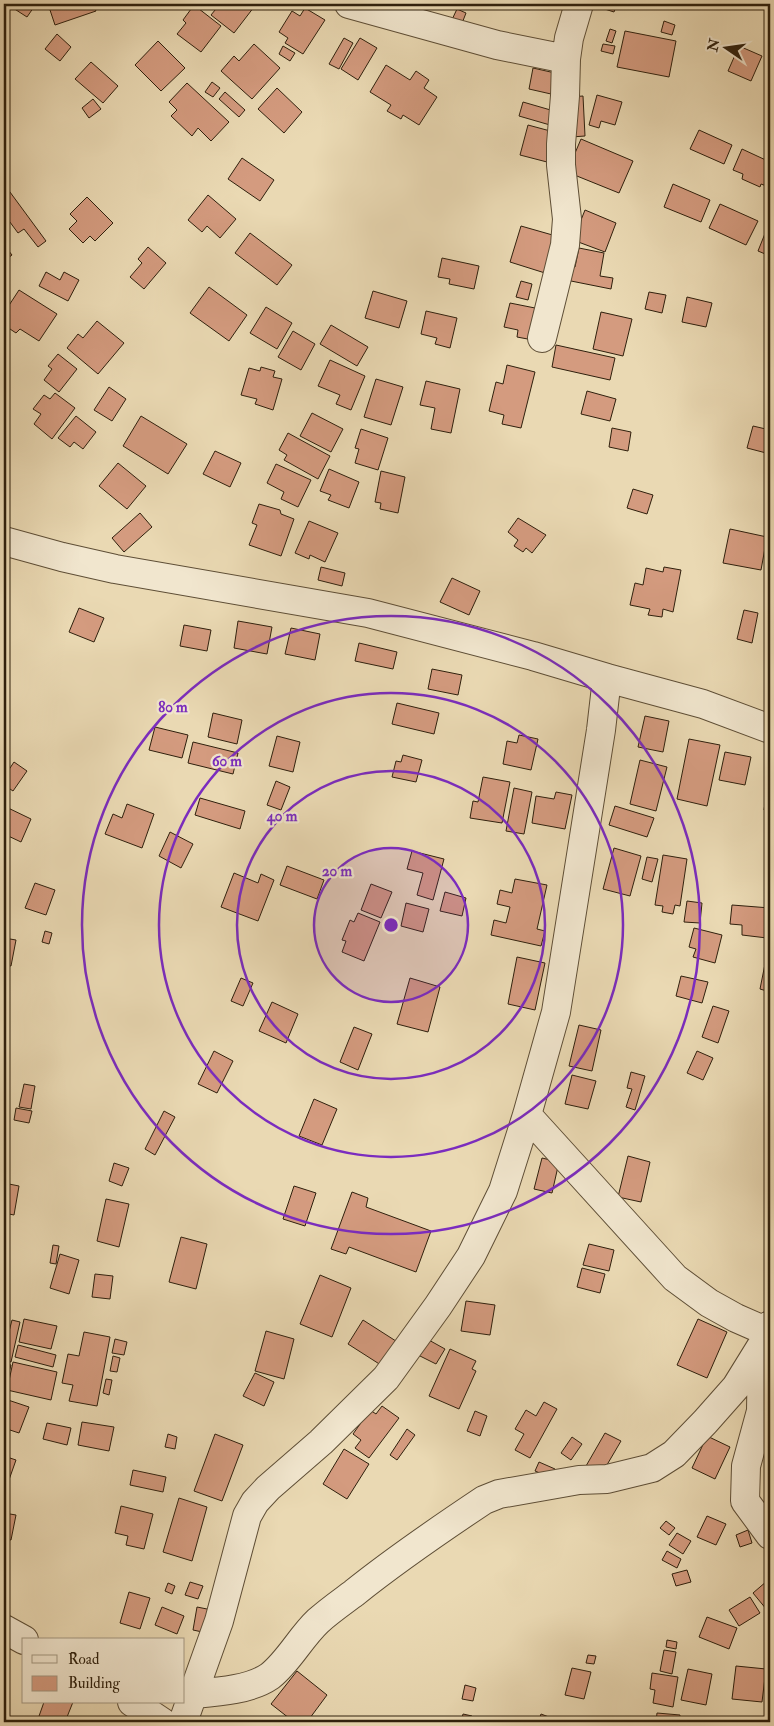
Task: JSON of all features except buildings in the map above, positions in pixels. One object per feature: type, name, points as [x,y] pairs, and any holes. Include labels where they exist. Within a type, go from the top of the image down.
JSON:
[{"type":"street","points":[[349,4],[497,45],[566,59]]},
{"type":"street","points":[[542,338],[565,245],[567,219],[560,165],[561,144],[566,59],[569,38],[579,4]]},
{"type":"street","points":[[4,540],[62,557],[115,569],[368,613],[533,656],[704,704],[770,729]]},
{"type":"street","points":[[183,1722],[219,1621],[247,1516],[254,1502],[321,1442],[386,1378],[438,1306],[471,1256],[502,1191],[527,1115],[556,1012],[601,730],[607,678]]},
{"type":"street","points":[[527,1115],[675,1278],[709,1303],[767,1334]]},
{"type":"street","points":[[767,1334],[761,1411],[746,1466],[745,1501],[770,1535]]},
{"type":"street","points":[[193,1694],[220,1692],[246,1686],[270,1676],[286,1660],[302,1637],[318,1621],[385,1568],[484,1500],[499,1494],[579,1480],[607,1479],[652,1468],[674,1454],[736,1387],[767,1334]]},
{"type":"street","points":[[4,1629],[22,1639]]},
{"type":"street","points":[[135,1704],[162,1722]]}]
